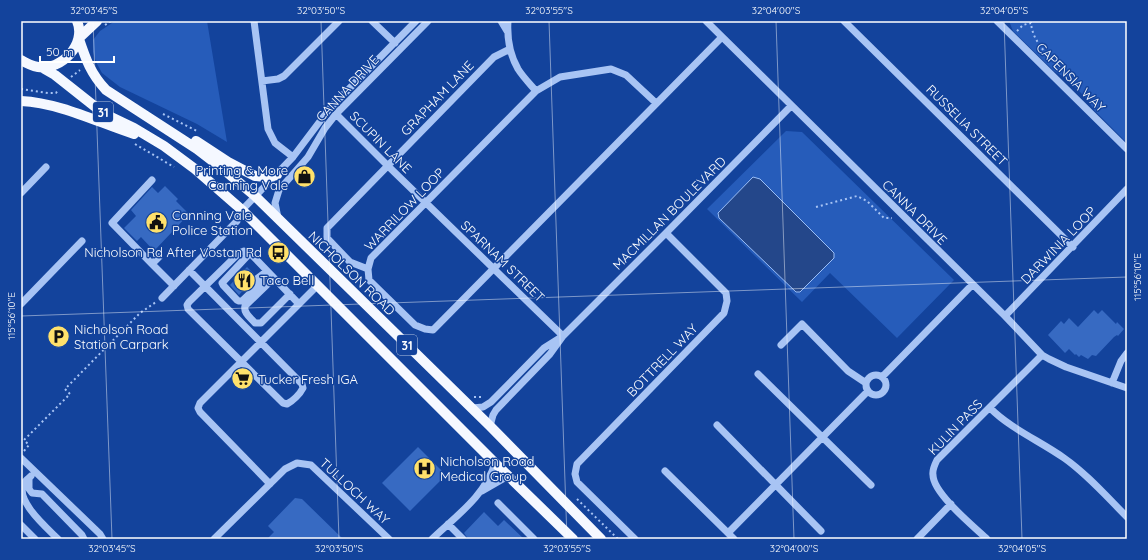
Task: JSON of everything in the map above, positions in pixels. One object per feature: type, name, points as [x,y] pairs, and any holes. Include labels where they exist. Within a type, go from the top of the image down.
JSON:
[{"type":"main road","name":"31","points":[[77,21],[79,38]]},
{"type":"main road","points":[[21,68],[53,65],[64,60],[73,51],[79,38],[100,25]]},
{"type":"main road","name":"NICHOLSON ROAD","points":[[79,38],[88,66],[106,90],[162,125],[223,169],[255,196],[472,408],[601,539]]},
{"type":"main road","name":"31","points":[[21,60],[55,74],[98,109],[157,141],[196,169],[242,210],[573,539]]},
{"type":"main road","name":"31","points":[[21,101],[56,107],[111,127],[157,141]]},
{"type":"main road","points":[[162,125],[181,130],[228,162],[255,176],[266,177],[277,175]]},
{"type":"street","points":[[254,21],[268,129],[275,143],[293,157]]},
{"type":"street","points":[[262,81],[278,79],[284,76],[339,21]]},
{"type":"street","points":[[372,21],[395,43]]},
{"type":"street","name":"CANNA DRIVE","points":[[162,298],[237,221],[242,210],[293,157],[330,108],[416,21]]},
{"type":"street","name":"CANNA DRIVE","points":[[278,219],[275,203],[279,190],[308,157],[325,128],[336,114],[428,21]]},
{"type":"street","points":[[501,21],[507,32]]},
{"type":"street","points":[[508,21],[507,32],[510,49],[518,69],[536,91]]},
{"type":"street","name":"CANNA DRIVE","points":[[706,21],[1042,354],[1066,367],[1127,388]]},
{"type":"street","name":"RUSSELIA STREET","points":[[844,21],[1073,247]]},
{"type":"street","name":"CAPENSIA WAY","points":[[997,21],[1127,149]]},
{"type":"street","name":"WARRILOW LOOP","points":[[656,103],[626,75],[611,69],[560,77],[536,91],[371,258],[368,268],[369,280],[415,326],[433,330],[722,37]]},
{"type":"street","name":"GRAPHAM LANE","points":[[368,268],[350,262],[327,238],[327,228],[494,57],[510,49]]},
{"type":"street","name":"MACMILLAN BOULEVARD","points":[[490,426],[496,410],[550,354],[563,336],[791,106]]},
{"type":"street","name":"SCUPIN LANE","points":[[336,114],[426,203]]},
{"type":"street","points":[[21,193],[46,167]]},
{"type":"street","points":[[152,180],[112,223],[174,286]]},
{"type":"street","name":"DARWINIA LOOP","points":[[1005,316],[1073,247],[1127,189]]},
{"type":"street","name":"SPARNAM STREET","points":[[426,203],[563,336]]},
{"type":"street","name":"BOTTRELL WAY","points":[[634,539],[577,482],[575,474],[577,464],[724,313],[727,301],[726,293],[666,233]]},
{"type":"street","points":[[21,304],[82,241]]},
{"type":"street","points":[[189,270],[205,286],[260,342],[302,384],[302,391],[287,404],[283,402],[188,309],[187,305],[189,302],[205,286],[239,253],[244,251],[250,253],[299,304]]},
{"type":"street","points":[[250,253],[222,283],[237,300],[242,300],[270,274]]},
{"type":"street","points":[[152,264],[159,257]]},
{"type":"street","points":[[251,283],[270,274]]},
{"type":"street","points":[[270,274],[244,309],[255,323],[261,323],[290,294]]},
{"type":"street","points":[[270,484],[200,412],[198,408],[200,403],[318,285]]},
{"type":"street","points":[[882,377],[972,285]]},
{"type":"street","points":[[781,345],[802,324],[848,371],[866,382]]},
{"type":"street","name":"MACMILLAN BOULEVARD","points":[[472,408],[483,407],[491,402],[544,348],[563,336]]},
{"type":"street","points":[[1112,383],[1122,360],[1127,353]]},
{"type":"street","name":"KULIN PASS","points":[[987,539],[951,504],[935,484],[932,474],[934,466],[937,460],[1042,354]]},
{"type":"street","points":[[758,374],[871,485]]},
{"type":"street","points":[[874,375],[882,377],[886,388],[879,395],[874,395],[866,388],[866,382],[874,375]]},
{"type":"street","points":[[665,471],[731,537],[776,484],[868,391]]},
{"type":"street","points":[[990,408],[1011,425],[1072,463],[1127,518]]},
{"type":"street","points":[[717,425],[821,531]]},
{"type":"street","points":[[21,458],[100,534],[103,539]]},
{"type":"street","name":"TULLOCH WAY","points":[[214,539],[285,469],[297,463],[312,465],[389,539]]},
{"type":"street","points":[[432,539],[480,492],[492,473],[495,463]]},
{"type":"street","points":[[35,472],[24,483],[24,500],[27,506],[58,539]]},
{"type":"street","points":[[480,492],[508,476]]},
{"type":"street","points":[[29,478],[29,489],[32,493]]},
{"type":"street","points":[[24,500],[27,494],[42,494],[82,535],[84,539]]},
{"type":"street","points":[[498,503],[534,539]]},
{"type":"street","points":[[917,539],[951,504]]},
{"type":"street","points":[[448,524],[462,539]]},
{"type":"street","points":[[21,526],[35,539]]},
{"type":"path","points":[[100,25],[111,21]]},
{"type":"path","points":[[1016,32],[1023,25],[1031,22],[1034,36],[1041,48],[1081,86]]},
{"type":"path","points":[[21,90],[56,93],[71,76],[88,66]]},
{"type":"path","points":[[162,114],[183,123],[203,135]]},
{"type":"path","points":[[132,142],[179,170]]},
{"type":"path","points":[[816,207],[856,196],[867,201],[884,218],[892,218]]},
{"type":"path","points":[[21,454],[29,445],[24,440],[70,394],[65,390],[140,313],[162,298]]},
{"type":"shaded area","points":[[115,21],[207,21],[227,142],[197,124],[120,87],[102,73],[93,52],[93,40],[100,31]]},
{"type":"shaded area","points":[[1009,21],[1127,21],[1127,143],[1094,110],[1087,99],[1067,79],[1054,71],[1013,31]]},
{"type":"shaded area","points":[[786,131],[802,132],[954,280],[897,338],[830,273],[802,302],[707,209]]},
{"type":"shaded area","points":[[753,177],[760,179],[834,253],[834,258],[800,292],[796,292],[719,218],[718,213]]},
{"type":"building","name":"Canning Vale Police Station","points":[[165,186],[178,199],[176,201],[189,214],[154,251],[141,237],[137,241],[124,228],[136,216],[131,210],[152,187],[158,193]]},
{"type":"building","name":"Taco Bell","points":[[247,267],[254,274],[247,281],[247,286],[239,295],[230,285]]},
{"type":"building","points":[[1094,310],[1098,314],[1102,310],[1116,324],[1117,322],[1124,329],[1096,356],[1092,355],[1088,359],[1081,355],[1079,357],[1069,349],[1065,353],[1048,335],[1061,321],[1064,324],[1069,318],[1078,327]]},
{"type":"building","points":[[418,447],[446,475],[410,511],[382,483]]},
{"type":"building","points":[[295,498],[302,499],[343,539],[267,539],[274,532],[268,526]]},
{"type":"building","points":[[484,512],[498,526],[504,520],[524,539],[468,539],[464,533]]},
{"type":"place","name":"Printing & More Canning Vale","points":[[304,177]]},
{"type":"place","name":"Canning Vale Police Station","points":[[156,222]]},
{"type":"place","name":"Nicholson Rd After Vostan Rd","points":[[278,252]]},
{"type":"place","name":"Taco Bell","points":[[244,280]]},
{"type":"place","name":"Nicholson Road Station Carpark","points":[[59,336]]},
{"type":"place","name":"Tucker Fresh IGA","points":[[242,379]]},
{"type":"place","name":"Nicholson Road Medical Group","points":[[425,468]]}]
